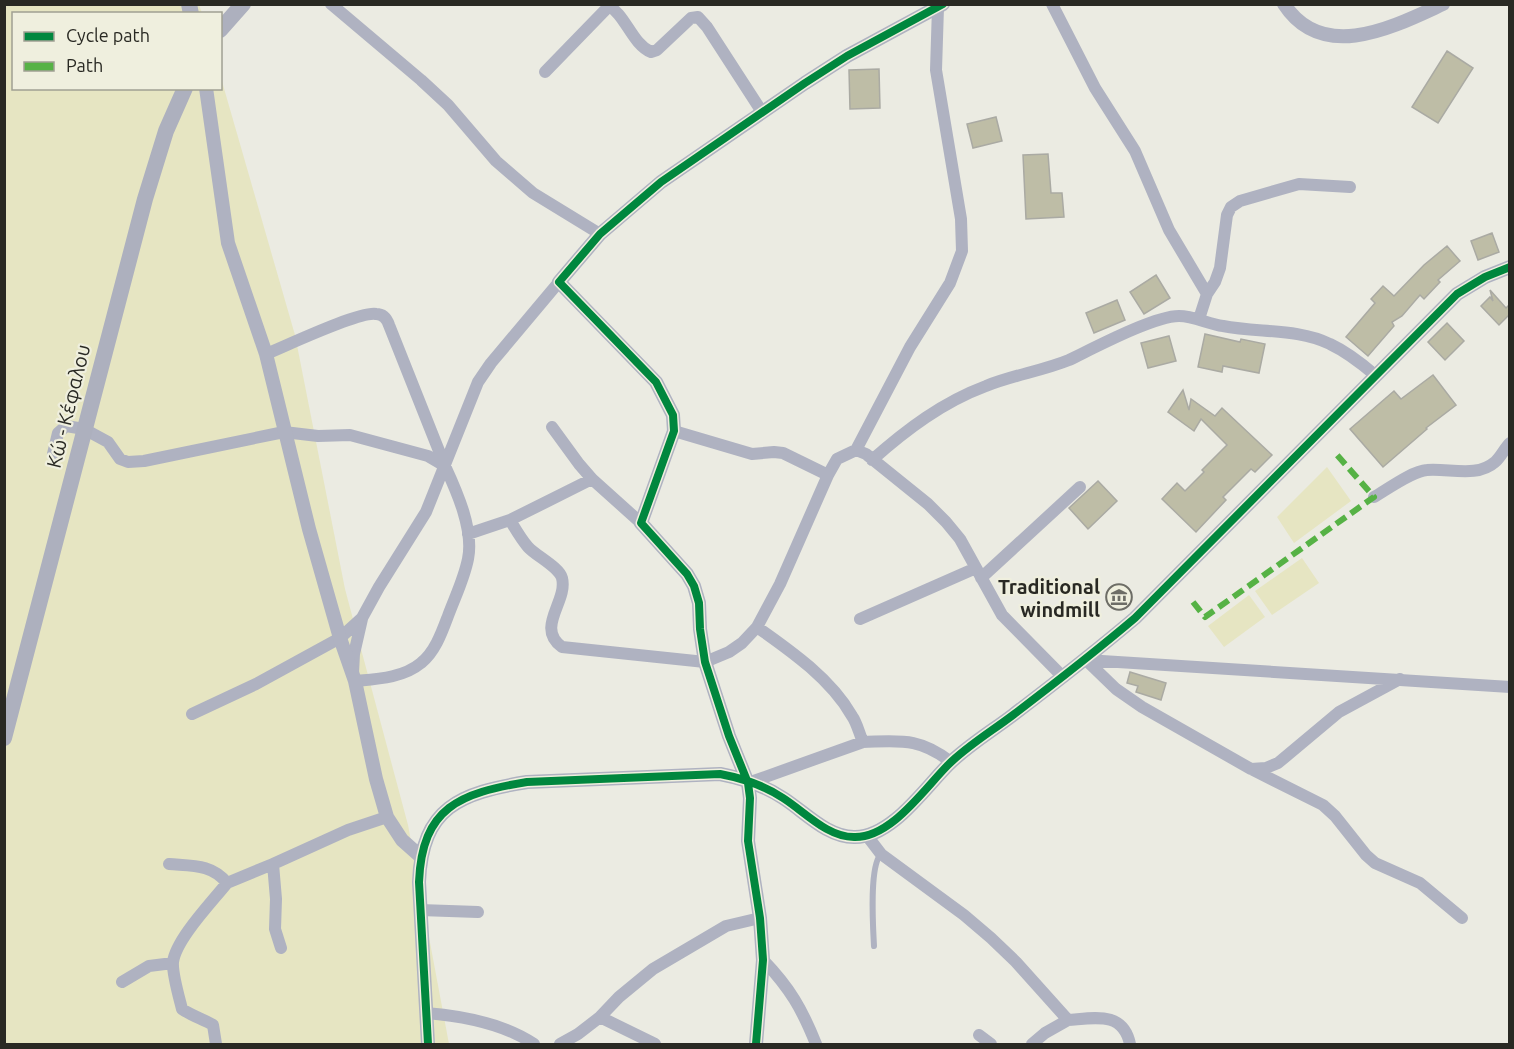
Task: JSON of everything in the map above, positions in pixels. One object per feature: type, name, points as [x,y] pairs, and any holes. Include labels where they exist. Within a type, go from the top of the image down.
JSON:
[{"type":"main road","points":[[222,28],[243,4]]},
{"type":"main road","name":"Κώ - Κέφαλου","points":[[4,738],[145,199],[166,131],[184,90]]},
{"type":"street","points":[[331,4],[448,105],[496,161],[533,193],[600,234]]},
{"type":"street","points":[[1052,4],[1095,88],[1135,151],[1170,230],[1207,294]]},
{"type":"street","points":[[1284,4],[1295,18],[1308,27],[1327,34],[1343,36],[1376,32],[1443,4]]},
{"type":"street","points":[[545,72],[609,5],[641,45],[651,52],[657,50],[691,18],[698,17],[707,27],[762,112]]},
{"type":"street","points":[[354,678],[354,654],[362,618],[426,512],[478,382],[491,363],[600,234],[661,182],[762,112],[847,56],[940,6]]},
{"type":"street","points":[[510,520],[530,549],[556,569],[562,577],[551,633],[554,641],[562,647],[705,662],[729,652],[742,643],[757,627],[780,584],[828,475],[837,459],[856,450],[910,347],[950,283],[962,251],[961,219],[936,70],[940,6]]},
{"type":"street","points":[[206,90],[228,243],[266,354],[284,432],[340,638],[354,678],[376,779],[387,817],[402,840],[420,856]]},
{"type":"street","points":[[1199,319],[1207,294],[1220,268],[1227,215],[1231,207],[1240,201],[1299,184],[1350,187]]},
{"type":"street","points":[[428,1044],[420,910],[420,856],[426,836],[438,817],[446,811],[470,795],[499,786],[527,782],[720,774],[735,777],[782,797],[823,827],[839,834],[868,837],[886,829],[951,762],[1086,660],[1143,610],[1457,294],[1485,277],[1509,267]]},
{"type":"street","points":[[559,282],[656,382],[673,415],[674,431],[641,522]]},
{"type":"street","points":[[266,354],[358,317],[375,313],[382,315],[393,333],[460,500],[468,534],[469,557],[461,584],[432,650],[422,662],[412,669],[394,676],[354,678]]},
{"type":"street","points":[[872,460],[930,414],[987,385],[1059,364],[1153,322],[1178,316],[1199,319],[1221,326],[1303,335],[1320,340],[1350,355],[1376,375]]},
{"type":"street","points":[[52,454],[58,433],[66,426],[84,429],[108,442],[120,459],[128,462],[144,461],[284,432],[318,436],[350,435],[428,456],[445,466]]},
{"type":"street","points":[[552,427],[579,464],[641,522],[687,574],[694,586],[699,603],[705,662],[729,736],[748,783],[750,798],[748,841],[760,918],[763,960],[756,1044]]},
{"type":"street","points":[[674,431],[752,453],[783,453],[828,475]]},
{"type":"street","points":[[1374,497],[1418,472],[1471,471],[1485,468],[1496,461],[1509,443]]},
{"type":"street","points":[[856,450],[866,454],[928,504],[946,522],[960,539],[1009,623],[1063,677]]},
{"type":"street","points":[[468,534],[510,520],[592,478]]},
{"type":"street","points":[[860,619],[978,573],[1080,487]]},
{"type":"street","points":[[192,714],[256,684],[340,638],[362,618]]},
{"type":"street","points":[[757,627],[801,660],[833,690],[853,716],[863,742]]},
{"type":"street","points":[[1086,660],[1509,687]]},
{"type":"street","points":[[1086,660],[1116,689],[1142,707],[1251,769],[1323,805],[1335,816],[1366,855],[1375,862],[1420,883],[1462,918]]},
{"type":"street","points":[[1251,769],[1266,768],[1278,763],[1339,712],[1401,679]]},
{"type":"street","points":[[748,783],[863,742],[914,742],[938,752],[951,762]]},
{"type":"street","points":[[216,1044],[213,1025],[204,1019],[192,1016],[182,1008],[173,963],[189,930],[227,883],[348,830],[387,817]]},
{"type":"street","points":[[868,837],[881,854],[964,915],[991,938],[1068,1020]]},
{"type":"street","points":[[169,864],[206,868],[219,873],[227,883]]},
{"type":"street","points":[[273,864],[276,899],[275,929],[281,948]]},
{"type":"street","points":[[420,910],[478,912]]},
{"type":"street","points":[[561,1044],[600,1017],[619,997],[652,969],[726,927],[760,918]]},
{"type":"street","points":[[763,960],[785,983],[804,1015],[816,1044]]},
{"type":"street","points":[[122,982],[149,966],[173,963]]},
{"type":"street","points":[[426,1013],[458,1015],[482,1022],[534,1044]]},
{"type":"street","points":[[600,1017],[655,1044]]},
{"type":"street","points":[[1032,1044],[1045,1033],[1068,1020],[1111,1019],[1122,1025],[1130,1044]]},
{"type":"street","points":[[979,1035],[991,1044]]},
{"type":"lane","points":[[874,946],[874,865],[881,854]]},
{"type":"green space","points":[[5,5],[199,5],[202,12],[12,12],[12,90],[222,90],[222,81],[295,335],[345,589],[408,825],[449,1044],[5,1044]]},
{"type":"green space","points":[[1327,467],[1351,501],[1294,543],[1277,517]]},
{"type":"green space","points":[[1302,558],[1319,583],[1272,615],[1255,591]]},
{"type":"green space","points":[[1249,595],[1265,617],[1224,647],[1208,626]]},
{"type":"building","points":[[1447,51],[1473,68],[1438,123],[1412,107]]},
{"type":"building","points":[[879,69],[880,108],[850,109],[849,70]]},
{"type":"building","points":[[996,117],[1002,141],[973,148],[967,124]]},
{"type":"building","points":[[1048,154],[1051,193],[1062,193],[1064,217],[1026,219],[1023,155]]},
{"type":"building","points":[[1492,233],[1499,252],[1478,260],[1471,241]]},
{"type":"building","points":[[1447,246],[1460,261],[1438,280],[1440,282],[1424,299],[1420,295],[1402,316],[1392,322],[1394,326],[1368,356],[1346,337],[1375,303],[1371,299],[1383,286],[1394,296],[1424,265]]},
{"type":"building","points":[[1156,275],[1170,298],[1144,314],[1130,292]]},
{"type":"building","points":[[1490,290],[1506,308],[1509,305],[1509,315],[1499,325],[1481,306],[1490,297],[1493,301]]},
{"type":"building","points":[[1117,300],[1125,320],[1094,333],[1086,313]]},
{"type":"building","points":[[1447,323],[1464,341],[1445,360],[1428,342]]},
{"type":"building","points":[[1205,334],[1240,342],[1241,339],[1265,344],[1259,373],[1223,366],[1222,372],[1198,367]]},
{"type":"building","points":[[1169,336],[1176,361],[1148,368],[1141,343]]},
{"type":"building","points":[[1433,375],[1456,405],[1426,428],[1383,467],[1350,429],[1394,391],[1401,399]]},
{"type":"building","points":[[1183,390],[1189,410],[1191,399],[1215,416],[1222,408],[1272,455],[1255,472],[1251,469],[1223,497],[1226,500],[1196,532],[1162,499],[1177,483],[1185,491],[1227,445],[1201,419],[1194,431],[1168,412]]},
{"type":"building","points":[[1098,481],[1117,501],[1088,529],[1069,508]]},
{"type":"building","points":[[1130,672],[1166,683],[1161,700],[1136,692],[1138,686],[1127,683]]},
{"type":"marked path","points":[[1193,602],[1205,617],[1374,497],[1337,455]]},
{"type":"cycle path","points":[[756,1044],[763,960],[760,918],[748,841],[750,798],[748,783],[729,736],[705,662],[699,603],[694,586],[687,574],[641,523],[674,431],[673,415],[656,382],[559,282],[600,234],[661,182],[847,56],[943,4]]},
{"type":"cycle path","points":[[428,1044],[419,882],[422,857],[428,836],[437,820],[449,808],[482,792],[527,782],[720,774],[769,790],[835,833],[854,837],[881,830],[906,810],[963,751],[1060,679],[1135,618],[1457,294],[1485,277],[1510,267]]},
{"type":"place","name":"Traditional windmill","points":[[1119,597]]}]
